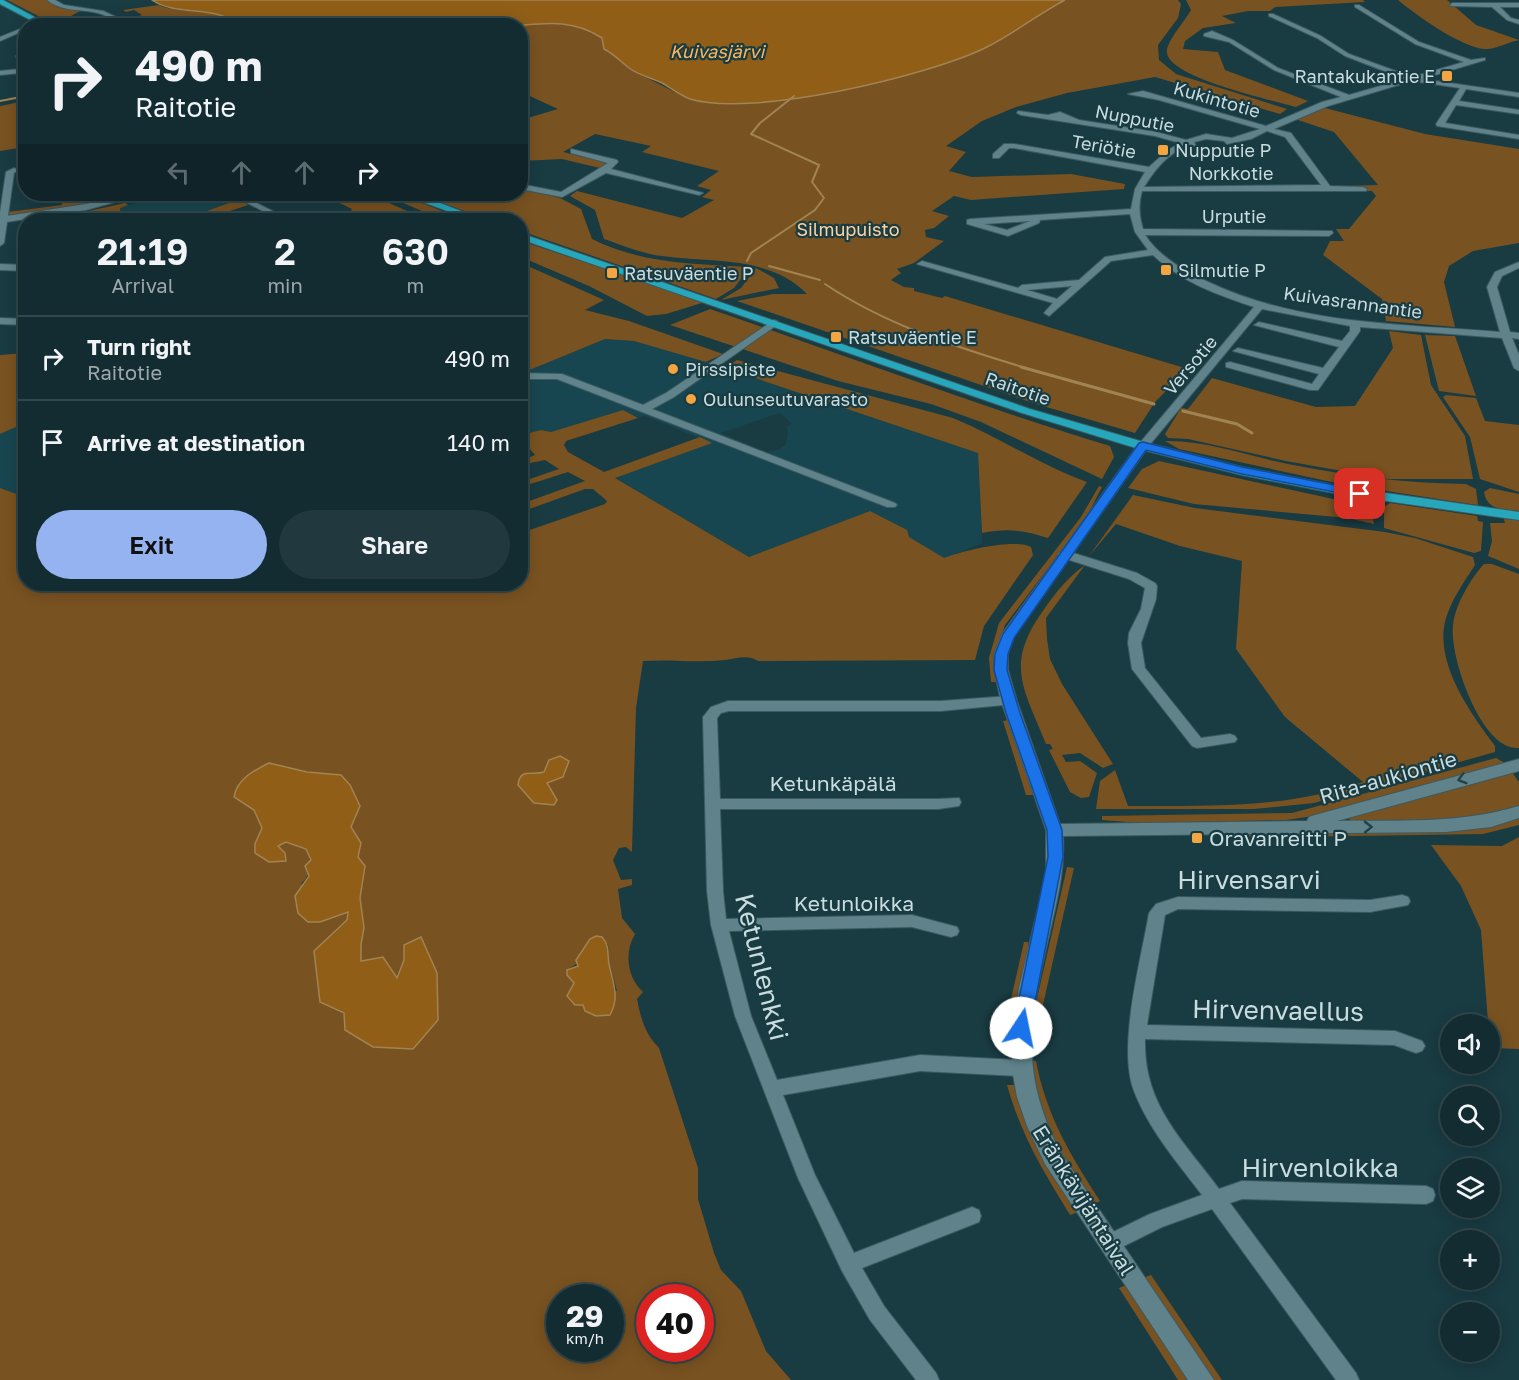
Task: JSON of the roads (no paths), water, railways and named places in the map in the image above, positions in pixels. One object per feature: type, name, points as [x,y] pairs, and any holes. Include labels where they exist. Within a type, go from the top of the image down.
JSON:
[{"type":"main road","points":[[0,1],[33,18]]},
{"type":"main road","points":[[428,201],[461,213]]},
{"type":"main road","name":"Raitotie","points":[[528,239],[1026,411],[1143,446],[1242,471],[1344,491],[1519,516]]},
{"type":"street","points":[[50,0],[62,7],[100,12],[114,18]]},
{"type":"street","points":[[1452,5],[1519,5]]},
{"type":"street","points":[[1494,5],[1509,19],[1519,22]]},
{"type":"street","points":[[1358,6],[1417,43],[1469,62]]},
{"type":"street","points":[[1271,15],[1319,37],[1347,55],[1411,79],[1519,95]]},
{"type":"street","points":[[0,39],[18,32]]},
{"type":"street","points":[[1231,41],[1276,69],[1348,97]]},
{"type":"street","points":[[1187,144],[1233,141],[1304,111],[1483,58]]},
{"type":"street","points":[[0,74],[18,73]]},
{"type":"street","points":[[1429,74],[1464,87]]},
{"type":"street","points":[[1464,87],[1440,124],[1519,137]]},
{"type":"street","name":"Kukintotie","points":[[1160,98],[1266,128]]},
{"type":"street","points":[[1454,102],[1519,112]]},
{"type":"street","name":"Nupputie","points":[[1021,113],[1156,134],[1187,144]]},
{"type":"street","name":"Norkkotie","points":[[1266,128],[1291,137],[1326,186],[1322,188]]},
{"type":"street","name":"Kuivasrannantie","points":[[1187,144],[1150,170],[1139,189],[1134,211],[1139,232],[1156,252],[1174,268],[1203,285],[1261,305],[1355,322],[1519,336]]},
{"type":"street","name":"Teriötie","points":[[1052,152],[996,156],[1007,146],[1052,152],[1150,170]]},
{"type":"street","points":[[528,188],[562,195],[605,170],[614,162],[574,152]]},
{"type":"street","points":[[0,243],[1,220],[10,172],[14,170]]},
{"type":"street","points":[[605,170],[699,193]]},
{"type":"street","name":"Norkkotie","points":[[1139,189],[1363,189]]},
{"type":"street","points":[[47,213],[111,201]]},
{"type":"street","points":[[248,201],[272,213]]},
{"type":"street","points":[[1037,217],[1039,219],[1008,233],[970,222],[1037,217],[1134,211]]},
{"type":"street","points":[[1,220],[18,217]]},
{"type":"street","name":"Urputie","points":[[1139,232],[1329,232]]},
{"type":"street","points":[[1049,313],[1108,259],[1156,252]]},
{"type":"street","points":[[922,264],[1059,302]]},
{"type":"street","points":[[1519,265],[1498,274],[1492,287],[1506,335],[1519,368]]},
{"type":"street","points":[[0,267],[18,268]]},
{"type":"street","points":[[1017,290],[1082,282]]},
{"type":"street","name":"Versotie","points":[[1143,446],[1261,305]]},
{"type":"street","points":[[0,321],[18,322]]},
{"type":"street","points":[[1230,365],[1314,388],[1355,331],[1355,322]]},
{"type":"street","points":[[645,408],[670,395],[774,323]]},
{"type":"street","points":[[1259,325],[1345,345]]},
{"type":"street","points":[[1238,351],[1325,372]]},
{"type":"street","points":[[528,376],[558,376],[645,408],[891,506]]},
{"type":"street","name":"Eränkävijäntaival","points":[[1143,446],[1064,554],[1004,645],[1001,670],[1009,701],[1054,830],[1056,868],[1021,1028],[1020,1068],[1032,1117],[1041,1137],[1202,1380]]},
{"type":"street","points":[[1064,554],[1133,576],[1151,586],[1151,600],[1133,636],[1134,656],[1139,669],[1197,743],[1230,739]]},
{"type":"street","name":"Ketunlenkki","points":[[929,1380],[877,1313],[849,1264],[807,1178],[742,1016],[719,925],[709,723],[712,713],[719,708],[941,706],[1009,701]]},
{"type":"street","name":"Rita-aukiontie","points":[[1268,829],[1330,818],[1519,765]]},
{"type":"street","name":"Ketunkäpälä","points":[[712,804],[938,804],[954,802]]},
{"type":"street","name":"Rita-aukiontie","points":[[1054,830],[1446,826],[1491,821],[1519,812]]},
{"type":"street","name":"Hirvensarvi","points":[[1349,1380],[1155,1117],[1142,1089],[1136,1060],[1137,1032],[1157,914],[1162,908],[1178,903],[1370,906],[1402,901]]},
{"type":"street","name":"Ketunloikka","points":[[719,925],[887,920],[912,921],[951,931]]},
{"type":"street","name":"Hirvenvaellus","points":[[1137,1032],[1395,1038],[1416,1046]]},
{"type":"street","points":[[772,1089],[912,1064],[1020,1068]]},
{"type":"street","name":"Hirvenloikka","points":[[1215,1198],[1242,1190],[1426,1196]]},
{"type":"street","points":[[1110,1244],[1157,1220],[1215,1198]]},
{"type":"street","points":[[849,1264],[972,1216]]},
{"type":"water","name":"Kuivasjärvi","points":[[152,0],[1065,0],[987,47],[925,70],[840,91],[754,103],[718,103],[690,99],[629,68],[604,49],[602,38],[591,32],[570,25],[549,23],[528,25],[528,18],[227,18],[162,5]]},
{"type":"water","points":[[560,756],[569,761],[563,777],[547,783],[557,800],[554,805],[534,803],[518,785],[519,779],[527,773],[544,772],[549,760]]},
{"type":"water","points":[[269,763],[307,772],[341,775],[350,785],[360,806],[351,827],[361,843],[358,857],[365,866],[360,898],[364,928],[361,961],[383,957],[397,978],[404,960],[404,945],[421,937],[437,973],[438,1020],[413,1049],[373,1047],[345,1030],[344,1013],[320,1002],[314,951],[347,920],[348,912],[320,922],[308,922],[298,913],[295,896],[309,876],[305,866],[311,860],[306,849],[286,842],[278,846],[285,853],[286,861],[269,862],[255,853],[255,844],[262,828],[254,810],[234,797],[242,780]]},
{"type":"water","points":[[596,936],[605,940],[614,984],[615,1002],[610,1015],[596,1016],[585,1011],[583,1005],[575,1005],[567,996],[574,983],[567,975],[567,970],[578,966],[576,960],[590,939]]},
{"type":"waterway","points":[[747,261],[751,253],[815,210],[824,198],[812,182],[819,165],[751,134],[760,123],[794,96]]},
{"type":"waterway","points":[[0,101],[18,98]]},
{"type":"waterway","points":[[769,266],[820,280]]},
{"type":"waterway","points":[[825,284],[848,299],[922,334],[1026,368]]},
{"type":"waterway","points":[[1021,367],[1154,404]]},
{"type":"waterway","points":[[1183,411],[1237,424],[1252,433]]},
{"type":"place","name":"Rantakukantie E","points":[[1447,76]]},
{"type":"place","name":"Nupputie P","points":[[1163,150]]},
{"type":"place","name":"Silmutie P","points":[[1166,270]]},
{"type":"place","name":"Ratsuväentie P","points":[[612,273]]},
{"type":"place","name":"Ratsuväentie E","points":[[836,337]]},
{"type":"place","name":"Pirssipiste","points":[[673,369]]},
{"type":"place","name":"Oulunseutuvarasto","points":[[691,399]]},
{"type":"place","name":"Oravanreitti P","points":[[1197,838]]},
{"type":"park label","name":"Silmupuisto","points":[[848,229]]}]
